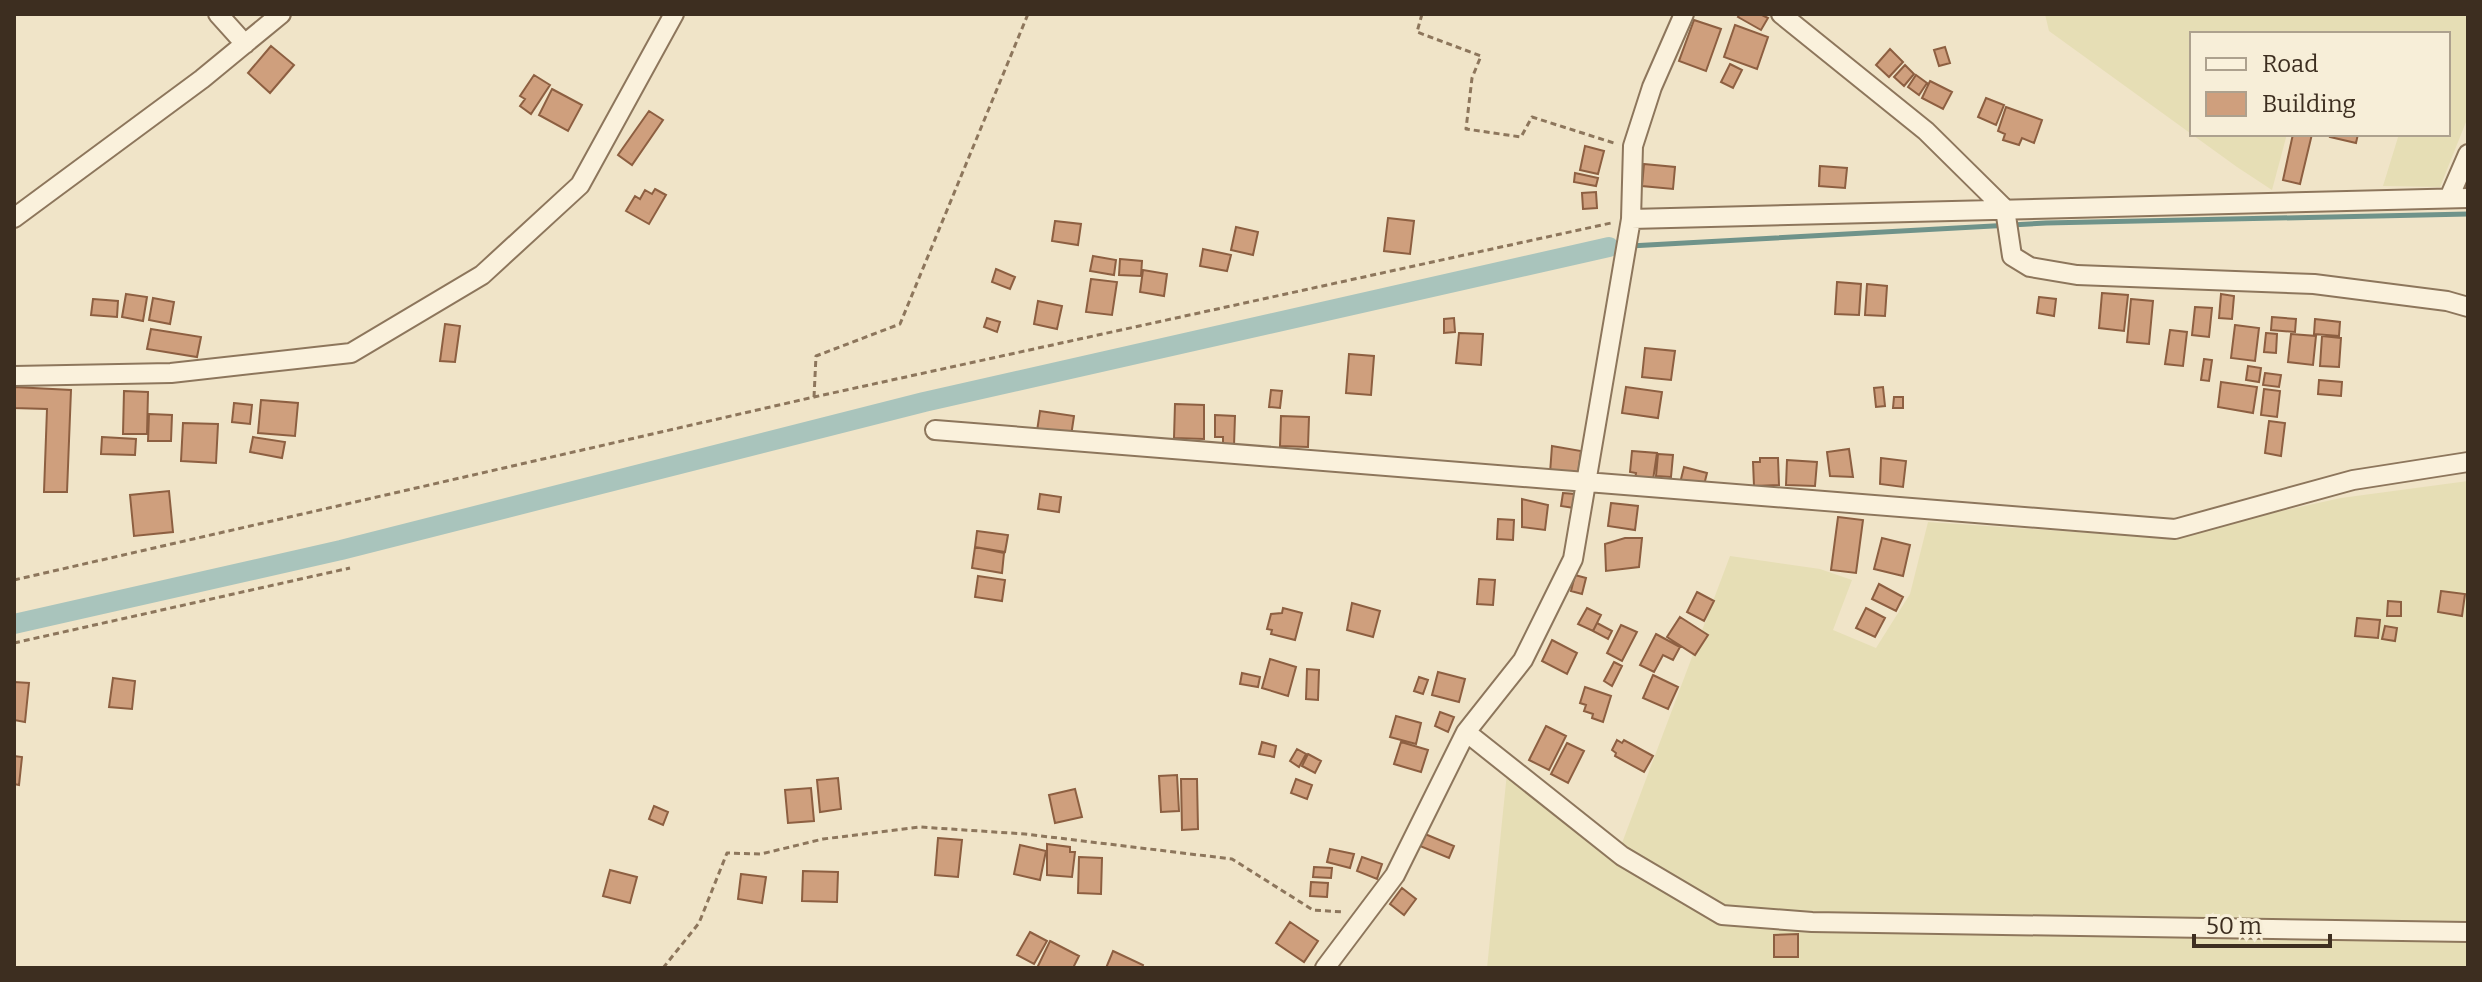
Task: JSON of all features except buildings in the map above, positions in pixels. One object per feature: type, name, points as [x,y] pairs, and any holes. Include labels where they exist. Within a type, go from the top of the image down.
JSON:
[{"type":"street","points":[[218,14],[245,44]]},
{"type":"street","points":[[14,218],[281,14]]},
{"type":"street","points":[[14,376],[171,373],[351,353],[482,275],[580,185],[674,14]]},
{"type":"street","points":[[1325,968],[1395,875],[1466,732],[1523,660],[1573,559],[1631,219],[1633,146],[1652,87],[1684,14]]},
{"type":"street","points":[[1781,14],[1926,131],[2006,220],[2012,256],[2030,267],[2077,275],[2314,284],[2447,301],[2468,307]]},
{"type":"street","points":[[1631,219],[2006,220],[2459,198],[2468,154]]},
{"type":"street","points":[[935,430],[2175,529],[2353,480],[2468,462]]},
{"type":"street","points":[[1466,732],[1622,856],[1722,915],[1812,922],[2468,932]]},
{"type":"path","points":[[814,397],[816,356],[900,324],[1028,14]]},
{"type":"path","points":[[1422,14],[1417,32],[1481,56],[1472,78],[1466,129],[1521,137],[1532,117],[1610,143],[1633,146]]},
{"type":"path","points":[[14,580],[814,397],[1631,219]]},
{"type":"path","points":[[14,643],[350,568]]},
{"type":"path","points":[[663,968],[699,923],[727,853],[761,854],[823,839],[920,827],[1142,846],[1232,859],[1313,910],[1367,913]]},
{"type":"shaded area","points":[[2045,14],[2468,14],[2468,117],[2440,187],[2383,186],[2398,136],[2450,136],[2450,32],[2190,32],[2190,133],[2049,31]]},
{"type":"shaded area","points":[[2194,136],[2286,136],[2272,190]]},
{"type":"shaded area","points":[[2468,481],[2468,928],[1727,912],[1619,851],[1730,556],[1820,569],[1852,580],[1833,630],[1876,648],[1910,594],[1928,522],[2106,534],[2175,534],[2341,498]]},
{"type":"shaded area","points":[[1507,773],[1719,919],[2468,935],[2468,968],[1487,968]]},
{"type":"waterway","points":[[1630,246],[2046,223],[2468,214]]},
{"type":"waterway","points":[[14,624],[341,550],[924,402],[1609,247]]}]
